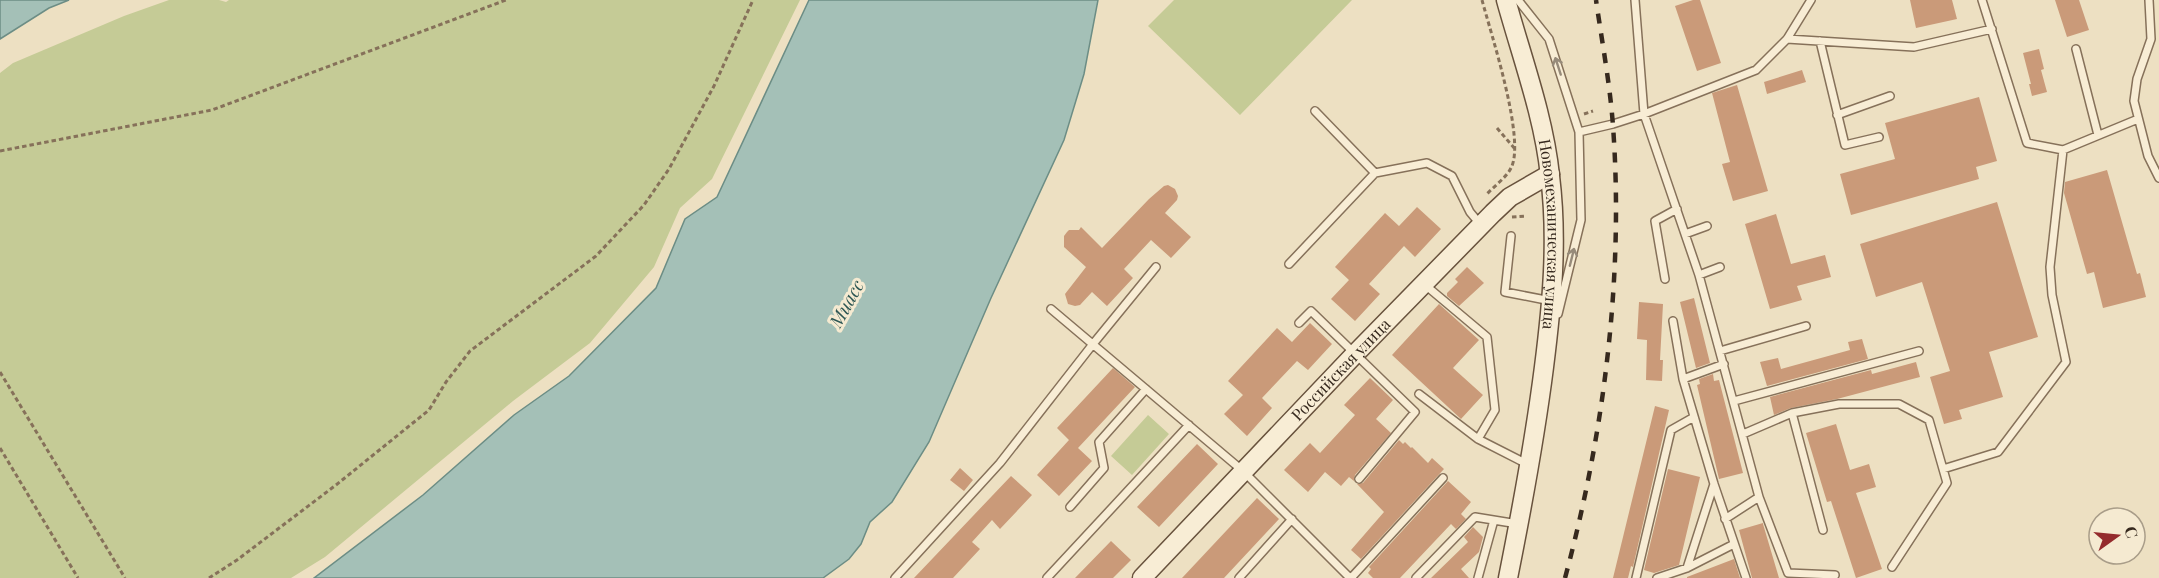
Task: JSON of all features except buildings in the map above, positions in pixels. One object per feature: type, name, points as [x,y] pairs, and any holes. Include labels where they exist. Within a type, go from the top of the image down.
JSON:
[{"type":"main road","name":"Новомеханическая улица","points":[[1506,0],[1540,121],[1550,174],[1554,218],[1551,301],[1543,375],[1530,465],[1508,578]]},
{"type":"main road","name":"Российская улица","points":[[1142,578],[1355,354],[1425,284],[1476,219],[1510,196],[1550,174]]},
{"type":"lane","points":[[1518,0],[1549,39],[1579,132],[1581,220],[1543,375]]},
{"type":"lane","points":[[1635,0],[1644,114],[1699,275],[1759,497],[1788,573],[1835,575]]},
{"type":"lane","points":[[1579,132],[1644,114],[1756,69],[1787,39],[1811,0]]},
{"type":"lane","points":[[1982,0],[2027,143],[2063,150],[2139,119]]},
{"type":"lane","points":[[2149,0],[2151,39],[2137,79],[2134,101],[2148,156],[2159,178]]},
{"type":"lane","points":[[1787,39],[1914,47],[1992,29]]},
{"type":"lane","points":[[1820,41],[1845,145],[1879,136]]},
{"type":"lane","points":[[2076,49],[2098,135]]},
{"type":"lane","points":[[1837,115],[1890,96]]},
{"type":"lane","points":[[1314,111],[1375,173]]},
{"type":"lane","points":[[1943,469],[1998,452],[2066,362],[2052,295],[2050,267],[2063,150]]},
{"type":"lane","points":[[1289,264],[1375,173],[1427,163],[1452,176],[1476,219]]},
{"type":"lane","points":[[1665,279],[1654,221],[1677,209]]},
{"type":"lane","points":[[1684,234],[1707,225]]},
{"type":"lane","points":[[1511,236],[1505,292],[1551,301]]},
{"type":"lane","points":[[896,578],[999,464],[1156,267]]},
{"type":"lane","points":[[1699,275],[1720,267]]},
{"type":"lane","points":[[1425,284],[1487,337],[1495,411],[1478,439]]},
{"type":"lane","points":[[1051,309],[1243,471],[1347,577],[1443,478]]},
{"type":"lane","points":[[1299,323],[1311,311],[1415,412],[1359,479]]},
{"type":"lane","points":[[1673,321],[1683,379],[1725,519],[1746,578]]},
{"type":"lane","points":[[1720,351],[1806,326]]},
{"type":"lane","points":[[1734,401],[1919,351]]},
{"type":"lane","points":[[1683,379],[1724,364]]},
{"type":"lane","points":[[1070,507],[1104,468],[1099,442],[1146,389]]},
{"type":"lane","points":[[1419,394],[1478,439],[1530,465]]},
{"type":"lane","points":[[1743,434],[1792,413],[1839,404],[1899,404],[1929,420],[1947,483],[1892,567]]},
{"type":"lane","points":[[1792,413],[1823,530]]},
{"type":"lane","points":[[1636,578],[1671,430],[1694,417]]},
{"type":"lane","points":[[1047,578],[1189,424]]},
{"type":"lane","points":[[1687,568],[1714,484]]},
{"type":"lane","points":[[1725,519],[1759,497]]},
{"type":"lane","points":[[1416,578],[1475,516],[1519,524]]},
{"type":"lane","points":[[1239,578],[1292,519]]},
{"type":"lane","points":[[1478,578],[1494,520]]},
{"type":"lane","points":[[1656,578],[1687,568],[1734,544]]},
{"type":"path","points":[[0,151],[212,110],[506,0]]},
{"type":"path","points":[[209,578],[237,560],[300,512],[429,410],[446,382],[470,351],[596,256],[644,205],[669,169],[714,86],[753,0]]},
{"type":"path","points":[[1476,219],[1511,168],[1515,149],[1514,124],[1482,0]]},
{"type":"path","points":[[1497,128],[1515,149]]},
{"type":"path","points":[[0,372],[125,578]]},
{"type":"path","points":[[0,448],[78,578]]},
{"type":"green space","points":[[169,0],[226,2],[229,0],[800,0],[712,179],[680,208],[654,267],[590,343],[513,401],[325,557],[291,578],[0,578],[0,73],[13,63],[124,16]]},
{"type":"green space","points":[[1174,0],[1352,0],[1240,115],[1148,26]]},
{"type":"green space","points":[[1148,415],[1169,434],[1132,475],[1111,456]]},
{"type":"water","points":[[0,0],[69,0],[49,8],[0,39]]},
{"type":"water","name":"Миасс","points":[[809,0],[1098,0],[1084,74],[1064,140],[991,298],[929,442],[892,502],[870,522],[861,544],[849,559],[823,578],[314,578],[423,495],[514,415],[569,376],[656,288],[685,219],[717,197]]},
{"type":"railway","points":[[1565,578],[1579,523],[1600,411],[1613,297],[1616,240],[1613,126],[1596,0]]}]
